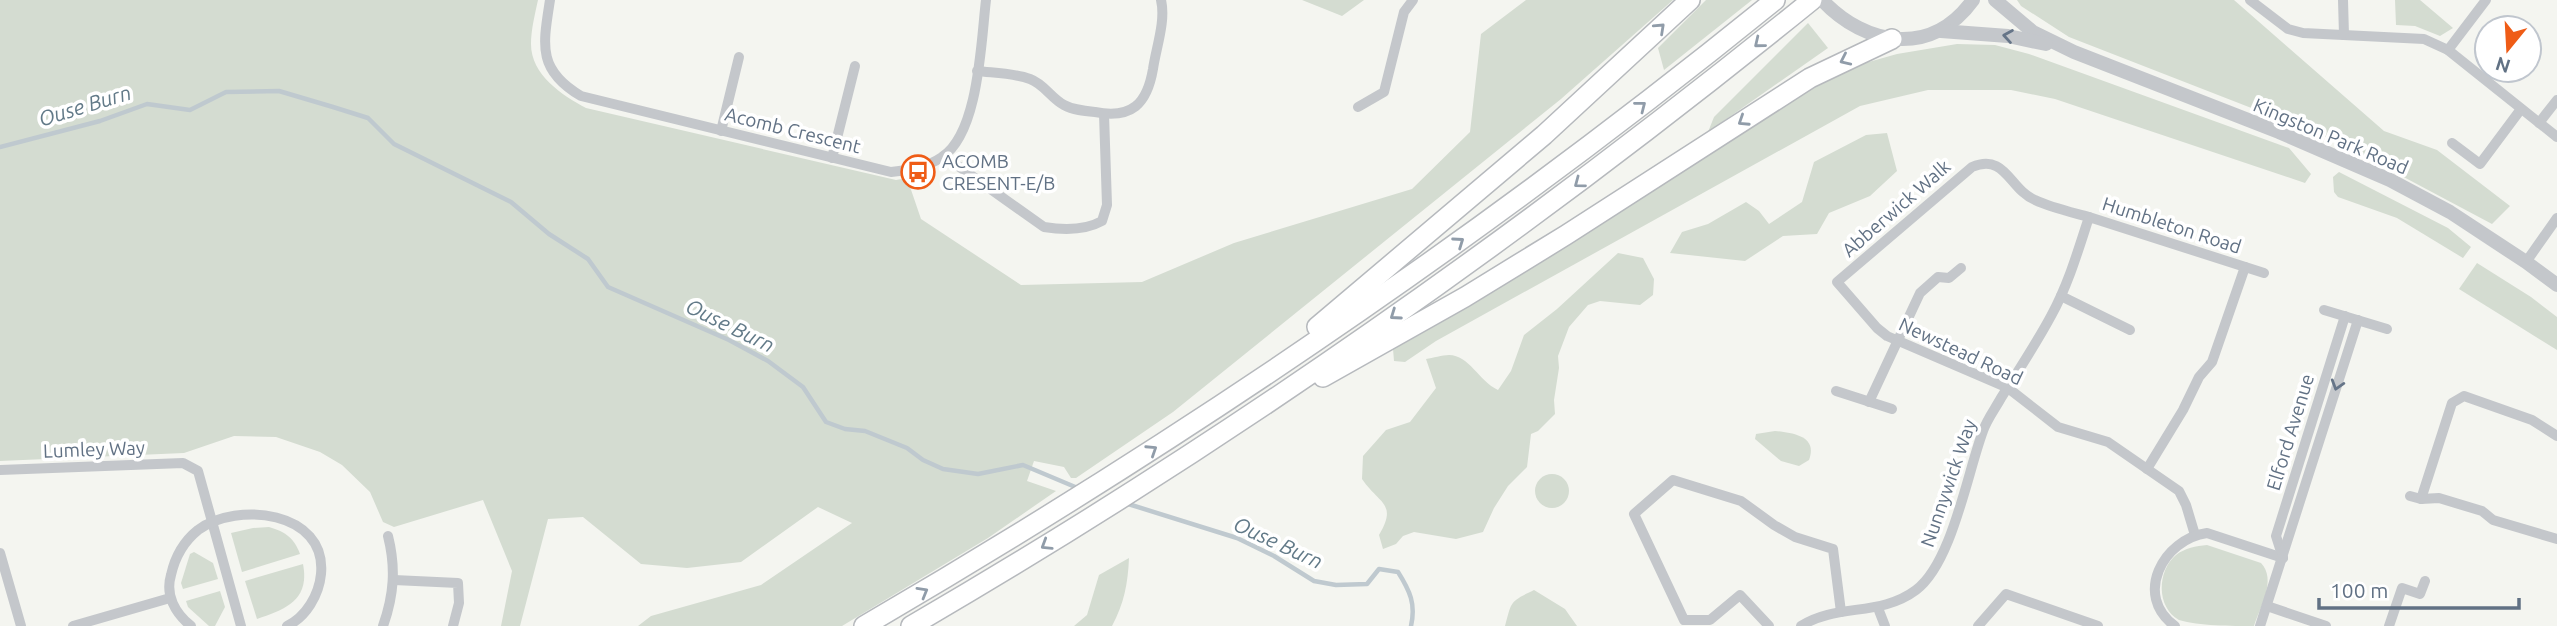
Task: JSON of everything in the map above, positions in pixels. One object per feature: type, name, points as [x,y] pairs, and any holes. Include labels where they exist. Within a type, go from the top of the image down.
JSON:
[{"type":"highway","points":[[1242,392],[1544,135],[1690,0]]},
{"type":"highway","points":[[864,626],[1094,487],[1242,392],[1469,236],[1579,154],[1775,0]]},
{"type":"highway","points":[[911,626],[1104,509],[1251,415],[1485,253],[1703,89],[1812,0]]},
{"type":"highway","points":[[1251,415],[1357,360],[1465,297],[1810,78],[1892,39]]},
{"type":"street","name":"Acomb Crescent","points":[[550,0],[544,41],[545,56],[552,74],[564,86],[581,96],[891,172],[919,169],[944,156]]},
{"type":"street","points":[[986,0],[970,114],[962,134],[944,156],[1044,227],[1059,229],[1093,226],[1102,221],[1107,205],[1104,114]]},
{"type":"street","points":[[977,71],[1029,79],[1063,104],[1075,109],[1113,115],[1124,113],[1145,97],[1150,86],[1161,0]]},
{"type":"street","points":[[1358,107],[1384,92],[1404,12],[1413,0]]},
{"type":"street","points":[[1822,0],[1836,14],[1861,30],[1892,39],[1941,31],[1963,14],[1973,0]]},
{"type":"street","name":"Kingston Park Road","points":[[1995,0],[2033,32],[2074,52],[2279,132],[2390,180],[2449,212],[2526,261],[2557,285]]},
{"type":"street","points":[[2250,0],[2288,29],[2302,33],[2424,39],[2448,50],[2557,137]]},
{"type":"street","points":[[2343,0],[2344,35]]},
{"type":"street","points":[[2448,50],[2486,0]]},
{"type":"street","name":"Kingston Park Road","points":[[1941,31],[2008,36],[2074,52]]},
{"type":"street","points":[[721,131],[739,57]]},
{"type":"street","points":[[832,158],[855,66]]},
{"type":"street","points":[[2539,123],[2557,100]]},
{"type":"street","points":[[2452,143],[2480,164],[2521,108]]},
{"type":"street","name":"Abberwick Walk","points":[[1837,282],[1972,167],[1982,163],[1995,164],[2032,200],[2089,217]]},
{"type":"street","name":"Humbleton Road","points":[[2008,388],[2061,296],[2089,217],[2264,272]]},
{"type":"street","points":[[2526,261],[2557,218]]},
{"type":"street","name":"Humbleton Road","points":[[2147,469],[2183,411],[2199,377],[2212,362],[2245,267]]},
{"type":"street","points":[[1868,401],[1920,293],[1938,277],[1949,278],[1961,268]]},
{"type":"street","name":"Newstead Road","points":[[1837,282],[1877,328],[1896,340],[2008,388],[2058,427],[2108,442],[2179,491],[2195,535]]},
{"type":"street","points":[[2061,296],[2130,330]]},
{"type":"street","points":[[2324,310],[2387,329]]},
{"type":"street","name":"Elford Avenue","points":[[2283,558],[2276,536],[2345,316]]},
{"type":"street","name":"Elford Avenue","points":[[2260,626],[2358,320]]},
{"type":"street","name":"Nunnywick Way","points":[[1801,626],[1812,619],[1899,602],[1918,589],[1937,567],[1984,428],[2008,388]]},
{"type":"street","points":[[1836,391],[1892,409]]},
{"type":"street","points":[[2557,436],[2532,420],[2465,396],[2452,403],[2415,497],[2450,501],[2482,511],[2493,520],[2557,539]]},
{"type":"street","name":"Lumley Way","points":[[0,470],[183,463],[198,471],[212,522]]},
{"type":"street","points":[[1769,626],[1740,595],[1710,620],[1684,620],[1634,514],[1673,480],[1741,501],[1796,537],[1833,549],[1841,612]]},
{"type":"street","points":[[191,626],[176,611],[170,598],[169,579],[176,558],[188,539],[212,522],[259,513],[294,524],[315,545],[321,564],[317,591],[311,604],[287,626]]},
{"type":"street","points":[[212,522],[241,626]]},
{"type":"street","points":[[2175,626],[2162,614],[2158,604],[2156,580],[2163,560],[2171,551],[2195,535],[2207,533],[2283,558]]},
{"type":"street","points":[[383,626],[389,610],[394,580],[393,556],[388,536]]},
{"type":"street","points":[[0,553],[21,626]]},
{"type":"street","points":[[394,580],[458,583],[459,603],[453,626]]},
{"type":"street","points":[[2389,626],[2402,588],[2420,594],[2425,580]]},
{"type":"street","points":[[1978,626],[2006,594],[2098,626]]},
{"type":"street","points":[[73,626],[170,598]]},
{"type":"street","points":[[2267,606],[2326,626]]},
{"type":"street","points":[[1878,608],[1885,626]]},
{"type":"shaded area","points":[[0,0],[538,0],[532,33],[532,55],[550,83],[577,103],[586,108],[896,180],[907,178],[921,219],[1021,285],[1142,282],[1234,243],[1412,189],[1470,132],[1481,34],[1526,0],[1673,0],[1561,99],[1173,412],[1076,478],[1071,478],[1064,467],[1034,461],[1027,481],[1056,491],[988,538],[842,626],[638,626],[651,616],[761,585],[852,523],[818,507],[741,562],[687,568],[641,564],[583,517],[548,519],[520,626],[501,626],[512,571],[483,500],[394,527],[383,522],[370,492],[342,465],[320,452],[276,437],[234,436],[184,453],[0,461]]},
{"type":"shaded area","points":[[1302,0],[1364,0],[1342,16]]},
{"type":"shaded area","points":[[1706,0],[1752,0],[1664,70],[1658,48]]},
{"type":"shaded area","points":[[2017,0],[2234,0],[2384,131],[2437,150],[2510,206],[2492,224],[2336,141],[2069,37],[2021,6]]},
{"type":"shaded area","points":[[2395,0],[2420,0],[2453,28],[2440,36],[2415,26],[2396,25]]},
{"type":"shaded area","points":[[1808,23],[1828,48],[1708,132],[1714,117]]},
{"type":"shaded area","points":[[1957,44],[1995,45],[2029,54],[2289,148],[2311,174],[2305,183],[2055,99],[2011,90],[1928,90],[1860,106],[1436,341],[1405,362],[1394,361],[1393,349],[1793,97],[1851,67],[1897,54]]},
{"type":"shaded area","points":[[1887,133],[1897,171],[1870,196],[1829,213],[1817,234],[1783,236],[1745,261],[1670,253],[1682,232],[1708,224],[1746,202],[1759,211],[1769,224],[1802,202],[1814,162],[1866,135]]},
{"type":"shaded area","points":[[2339,172],[2448,228],[2471,247],[2463,258],[2397,218],[2338,197],[2334,192],[2333,177]]},
{"type":"shaded area","points":[[1618,253],[1643,258],[1654,279],[1653,295],[1640,305],[1600,301],[1588,305],[1569,327],[1558,356],[1555,414],[1538,431],[1531,434],[1527,467],[1508,486],[1483,532],[1456,539],[1414,532],[1383,549],[1379,535],[1387,516],[1386,510],[1362,479],[1363,456],[1386,430],[1410,422],[1436,388],[1426,359],[1456,356],[1498,390],[1511,371],[1524,335],[1557,309]]},
{"type":"shaded area","points":[[2477,263],[2557,317],[2557,350],[2459,289]]},
{"type":"shaded area","points":[[1775,431],[1796,435],[1807,441],[1811,452],[1809,460],[1799,466],[1781,461],[1755,439],[1756,434]]},
{"type":"shaded area","points":[[1552,474],[1564,479],[1569,491],[1564,503],[1552,508],[1540,503],[1535,491],[1540,479]]},
{"type":"shaded area","points":[[269,527],[289,536],[300,554],[242,572],[231,533]]},
{"type":"shaded area","points":[[2207,545],[2261,563],[2266,570],[2266,594],[2254,626],[2187,622],[2179,620],[2166,607],[2162,589],[2165,570],[2170,562],[2183,551]]},
{"type":"shaded area","points":[[194,552],[213,563],[218,579],[183,589],[181,583],[190,554]]},
{"type":"shaded area","points":[[1129,558],[1125,593],[1112,626],[1074,626],[1087,615],[1099,575]]},
{"type":"shaded area","points":[[303,564],[303,586],[299,595],[286,607],[257,619],[245,581]]},
{"type":"shaded area","points":[[1534,590],[1565,609],[1577,626],[1505,626],[1513,603]]},
{"type":"shaded area","points":[[220,591],[225,607],[215,626],[209,626],[188,607],[186,601]]},
{"type":"waterway","name":"Ouse Burn","points":[[0,147],[100,121],[147,104],[190,110],[226,92],[279,91],[368,118],[394,144],[511,202],[549,234],[588,259],[608,287],[729,340],[768,361],[803,387],[826,422],[845,429],[865,431],[907,448],[923,460],[943,469],[978,474],[1023,465],[1080,489]]},
{"type":"waterway","name":"Ouse Burn","points":[[1125,503],[1237,538],[1274,556],[1314,581],[1336,585],[1367,584],[1379,569],[1398,572],[1411,598],[1411,626]]},
{"type":"place","name":"ACOMB CRESENT-E/B","points":[[918,172]]}]
